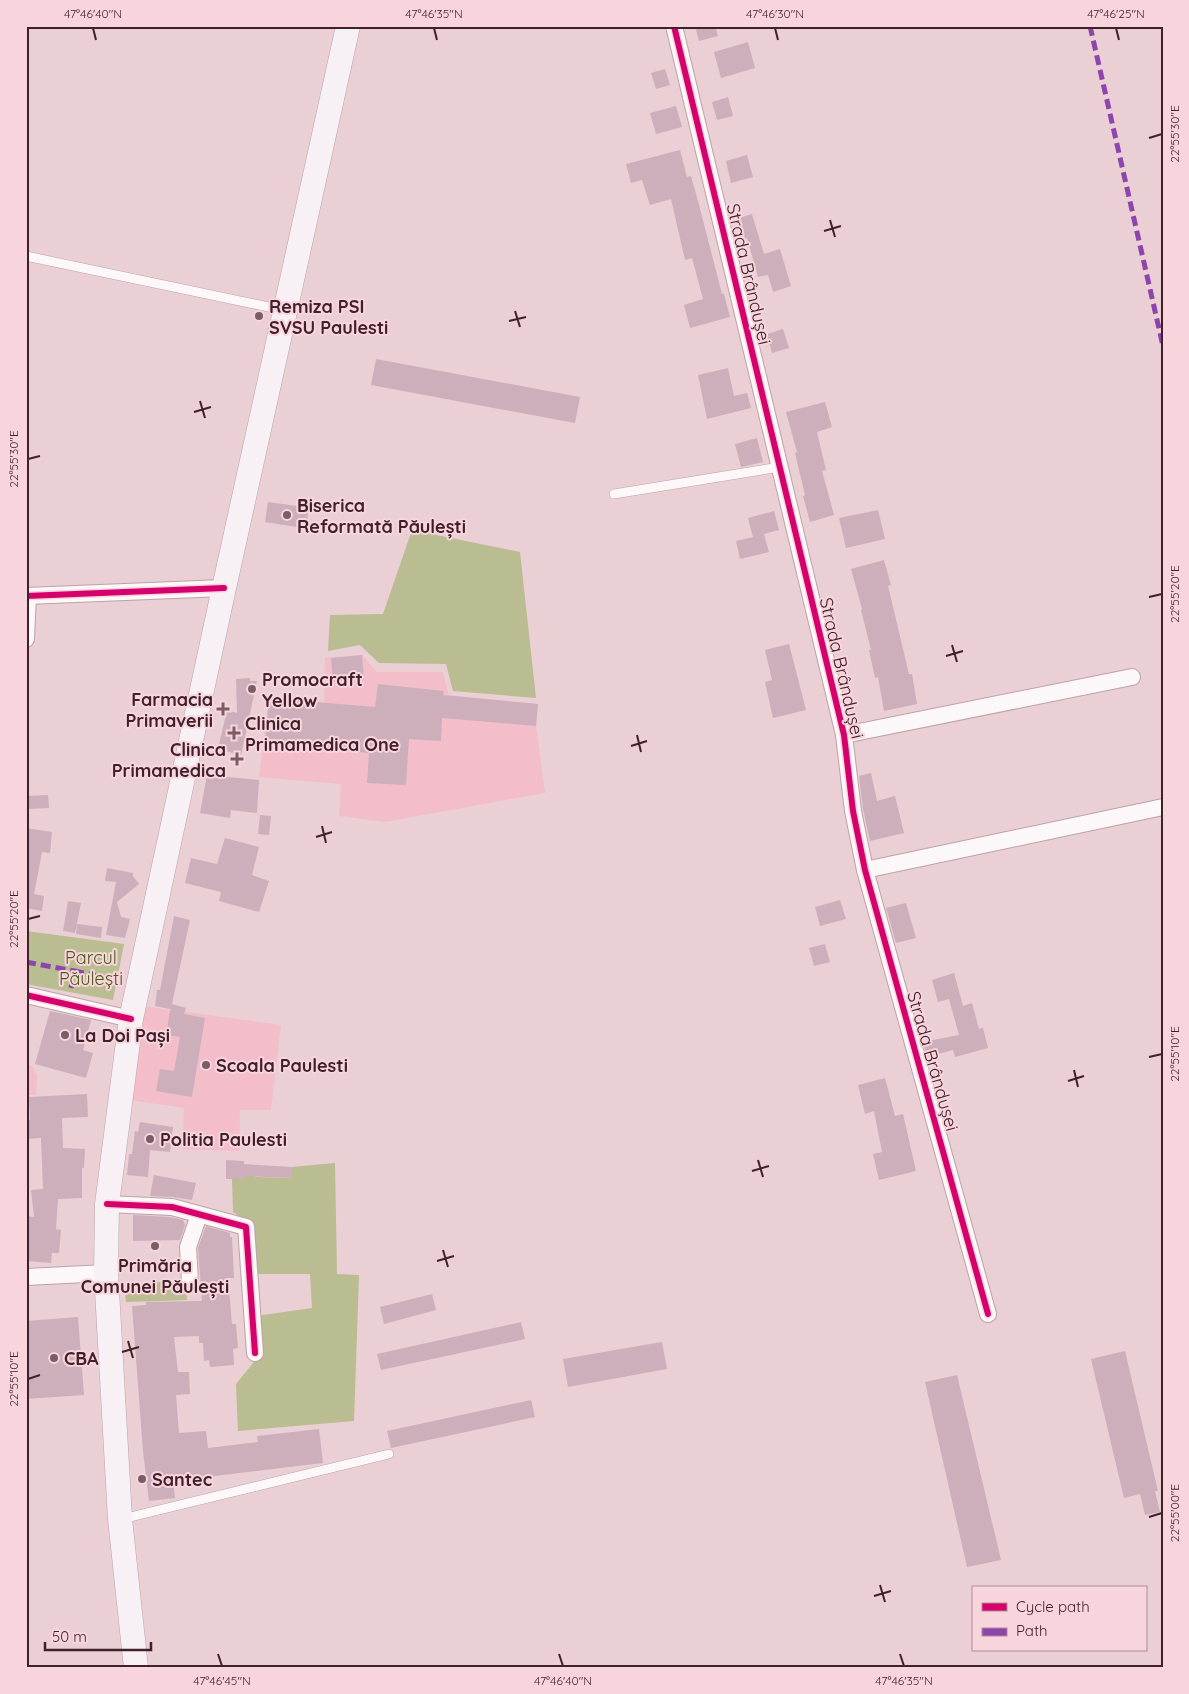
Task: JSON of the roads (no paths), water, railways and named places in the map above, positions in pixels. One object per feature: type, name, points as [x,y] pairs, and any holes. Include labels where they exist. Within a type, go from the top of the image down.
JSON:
[{"type":"main road","points":[[136,1668],[120,1519],[106,1273],[107,1204],[130,1019],[348,26]]},
{"type":"street","name":"Strada Brândușei","points":[[674,26],[844,734],[853,811],[865,870],[988,1314]]},
{"type":"street","points":[[26,639],[27,596],[224,588]]},
{"type":"street","points":[[844,734],[1132,676]]},
{"type":"street","points":[[865,870],[1163,807]]},
{"type":"street","points":[[26,995],[130,1019]]},
{"type":"street","points":[[107,1204],[172,1208],[246,1227],[255,1353]]},
{"type":"street","points":[[190,1282],[188,1247],[199,1215]]},
{"type":"street","points":[[26,1277],[106,1273]]},
{"type":"lane","points":[[26,256],[286,311]]},
{"type":"lane","points":[[614,494],[780,468]]},
{"type":"lane","points":[[120,1519],[388,1454]]},
{"type":"place","name":"Remiza PSI SVSU Paulesti","points":[[259,316]]},
{"type":"place","name":"Biserica Reformată Păulești","points":[[287,515]]},
{"type":"place","name":"Promocraft Yellow","points":[[252,689]]},
{"type":"place","name":"Farmacia Primaverii","points":[[223,709]]},
{"type":"place","name":"Clinica Primamedica One","points":[[234,733]]},
{"type":"place","name":"Clinica Primamedica","points":[[237,759]]},
{"type":"place","name":"La Doi Pași","points":[[65,1035]]},
{"type":"place","name":"Scoala Paulesti","points":[[206,1065]]},
{"type":"place","name":"Politia Paulesti","points":[[150,1139]]},
{"type":"place","name":"Primăria Comunei Păulești","points":[[155,1246]]},
{"type":"place","name":"CBA","points":[[54,1358]]},
{"type":"place","name":"Santec","points":[[142,1479]]},
{"type":"park label","name":"Parcul Păulești","points":[[91,968]]}]
